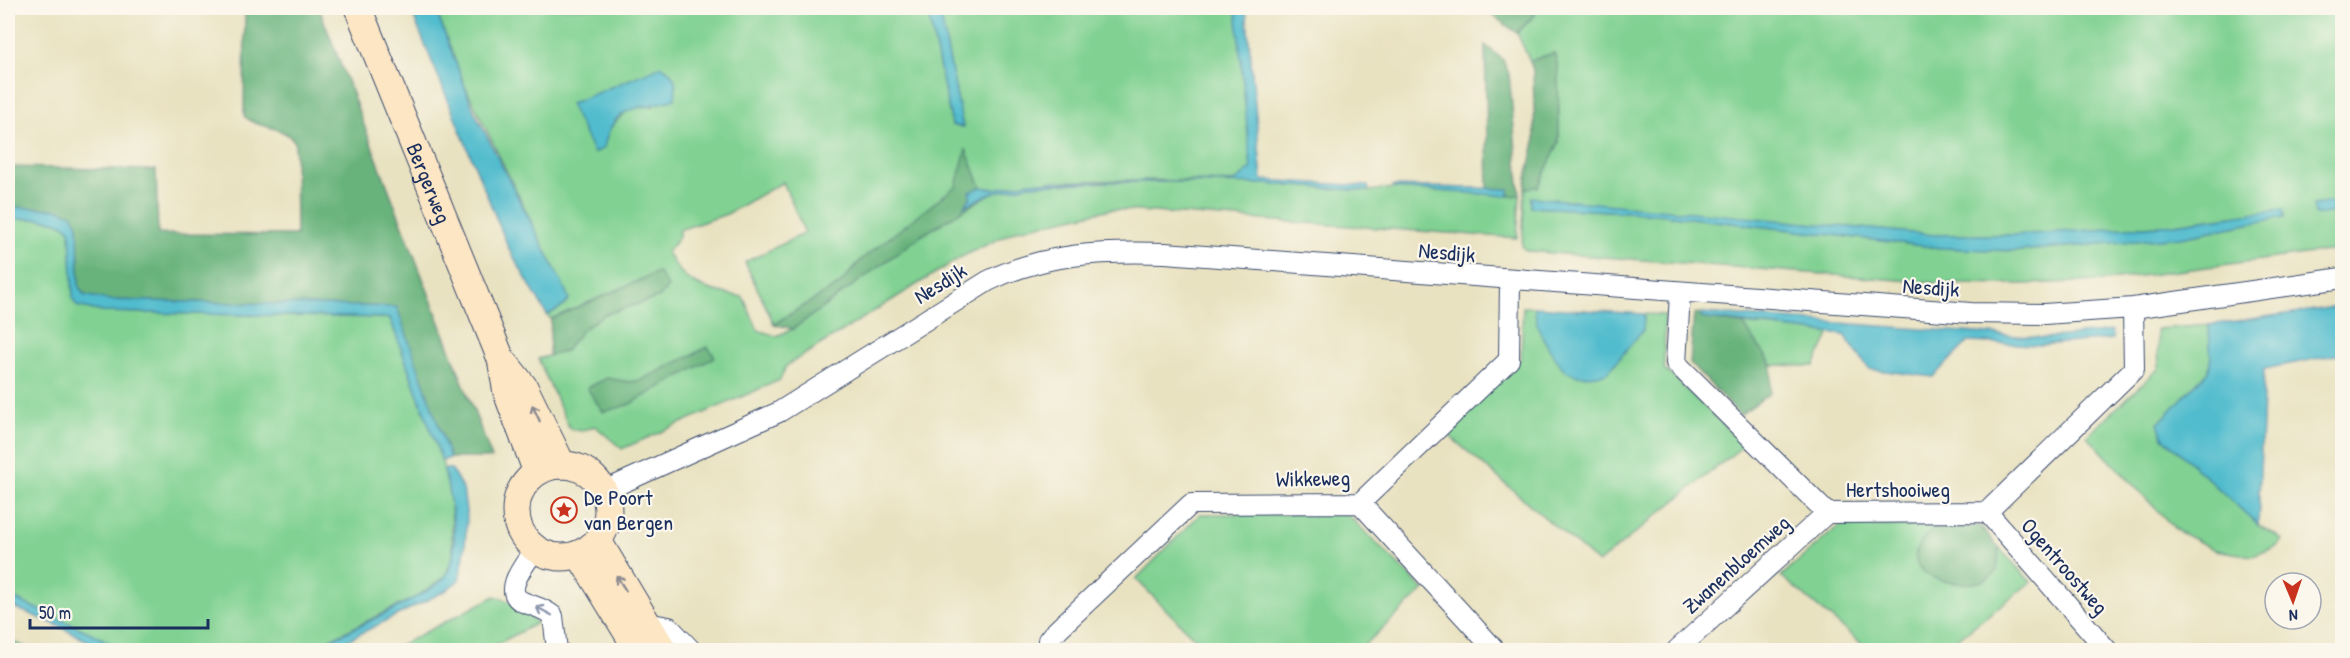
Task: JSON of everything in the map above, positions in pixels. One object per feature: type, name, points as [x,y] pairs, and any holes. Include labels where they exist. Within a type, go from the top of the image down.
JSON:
[{"type":"main road","name":"Bergerweg","points":[[358,8],[501,359],[507,393],[537,472]]},
{"type":"main road","name":"Bergerweg","points":[[501,359],[524,387],[562,465]]},
{"type":"main road","points":[[562,465],[587,472],[604,491],[608,508],[606,526],[588,548],[564,558],[549,556],[535,549],[521,532],[515,510],[518,495],[525,482],[537,472],[562,465]]},
{"type":"main road","points":[[588,548],[646,623],[663,651]]},
{"type":"main road","points":[[588,548],[638,651]]},
{"type":"street","name":"Nesdijk","points":[[604,491],[762,421],[1009,270],[1080,253],[1165,253],[1680,294],[1961,313],[2044,314],[2133,308],[2343,278]]},
{"type":"street","name":"Wikkeweg","points":[[1048,651],[1048,640],[1052,634],[1191,504],[1360,503],[1509,360],[1510,281]]},
{"type":"street","name":"Hertshooiweg","points":[[1680,294],[1676,363],[1827,513],[1987,512]]},
{"type":"street","points":[[1987,512],[2134,369],[2133,308]]},
{"type":"street","points":[[1360,503],[1495,651]]},
{"type":"street","name":"Ogentroostweg","points":[[1987,512],[2107,651]]},
{"type":"street","name":"Zwanenbloemweg","points":[[1677,651],[1827,513]]},
{"type":"street","points":[[535,549],[514,583],[513,591],[519,601],[544,609],[553,616],[557,651]]},
{"type":"street","points":[[646,623],[669,627],[691,651]]},
{"type":"green space","points":[[245,8],[319,8],[492,458],[450,458],[396,307],[109,300],[84,295],[79,287],[78,225],[57,209],[8,207],[8,167],[156,170],[158,234],[296,235],[295,142],[284,132],[256,123],[244,116]]},
{"type":"green space","points":[[435,8],[927,8],[952,125],[963,127],[939,8],[1241,8],[1251,169],[1234,182],[1143,180],[1266,184],[1369,191],[1394,188],[1520,195],[1517,238],[1111,209],[1017,230],[961,257],[786,366],[780,380],[622,449],[595,426],[582,431],[570,429],[538,359],[565,351],[582,330],[603,315],[660,297],[658,272],[551,319],[547,315],[564,306],[569,299],[465,86]],"holes":[[[571,104],[655,106],[632,109],[618,119],[607,132]],[[966,151],[981,187],[995,189],[1029,182],[1133,180],[1029,185],[991,193],[922,235],[793,329],[776,336],[758,330],[743,297],[707,289],[689,280],[674,264],[667,252],[679,237],[679,230],[727,214],[783,182],[805,233],[745,262],[774,324],[840,284],[862,259],[957,186]]]},
{"type":"green space","points":[[1487,8],[1532,8],[1536,13],[1517,33],[1485,10]]},
{"type":"green space","points":[[1532,8],[2342,8],[2342,249],[2102,281],[2023,284],[1937,283],[1527,251],[1522,247],[1525,188],[1538,187],[1559,142],[1558,66],[1554,53],[1530,61],[1517,33],[1536,14]],"holes":[[[1531,198],[1934,235],[2012,235],[2160,226],[2283,209],[2284,217],[2181,237],[2018,251],[1941,248],[1648,213],[1531,207]]]},
{"type":"green space","points":[[1485,45],[1503,60],[1509,74],[1520,195],[1509,196],[1508,189],[1488,190]]},
{"type":"green space","points":[[1554,53],[1558,66],[1559,142],[1538,187],[1525,188],[1535,142],[1533,70],[1530,61]]},
{"type":"green space","points":[[966,150],[981,187],[970,192],[970,199],[964,206],[991,193],[922,235],[793,329],[774,324],[840,284],[862,259],[956,186]]},
{"type":"green space","points":[[8,219],[49,220],[64,225],[70,230],[73,299],[78,306],[103,312],[390,318],[442,461],[451,500],[453,556],[445,577],[416,597],[308,650],[123,650],[8,596]]},
{"type":"green space","points":[[658,272],[668,286],[660,297],[603,315],[582,330],[565,351],[549,355],[551,319]]},
{"type":"green space","points":[[1523,307],[1535,307],[1541,333],[1558,350],[1607,373],[1643,330],[1644,314],[1665,315],[1664,368],[1744,445],[1598,563],[1445,432],[1521,358]]},
{"type":"green space","points":[[1702,313],[1701,318],[1743,324],[1772,365],[1770,393],[1740,415],[1690,363],[1694,314]]},
{"type":"green space","points":[[1743,324],[1830,333],[1814,366],[1772,365]]},
{"type":"green space","points":[[2209,325],[2211,363],[2208,371],[2158,424],[2258,525],[2283,540],[2278,546],[2253,556],[2215,550],[2176,530],[2087,436],[2159,368],[2157,329]]},
{"type":"green space","points":[[708,347],[715,357],[628,405],[603,412],[587,388],[607,378],[630,382],[641,380]]},
{"type":"green space","points":[[1200,514],[1347,514],[1424,590],[1359,650],[1206,650],[1136,579]]},
{"type":"green space","points":[[1840,525],[1934,526],[1918,548],[1997,570],[1999,548],[2031,582],[1943,650],[1869,650],[1781,576]]},
{"type":"green space","points":[[1934,526],[1980,526],[1999,548],[1997,571],[1982,581],[1973,583],[1950,582],[1927,575],[1916,560],[1917,549]]},
{"type":"green space","points":[[495,596],[516,604],[537,623],[486,650],[391,650]]},
{"type":"green space","points":[[8,640],[32,650],[8,650]]},
{"type":"water","points":[[410,8],[435,8],[474,111],[563,285],[569,299],[564,306],[547,315],[509,249]]},
{"type":"water","points":[[927,8],[939,8],[963,127],[952,125]]},
{"type":"water","points":[[1236,8],[1246,8],[1262,180],[1368,186],[1369,191],[1266,184],[1177,182],[1234,182],[1251,169]]},
{"type":"water","points":[[662,66],[674,80],[675,99],[639,107],[621,115],[608,133],[604,148],[594,153],[570,104]]},
{"type":"water","points":[[1133,181],[1177,182],[1107,182]]},
{"type":"water","points":[[1029,182],[1107,182],[1029,185],[991,193],[963,207],[970,199],[970,192],[981,187],[995,189]]},
{"type":"water","points":[[1393,186],[1509,189],[1509,196],[1394,188]]},
{"type":"water","points":[[1531,197],[1934,235],[2012,235],[2160,226],[2283,209],[2284,217],[2181,237],[2018,251],[1941,248],[1648,213],[1531,207]]},
{"type":"water","points":[[2342,201],[2342,211],[2315,215],[2313,205]]},
{"type":"water","points":[[8,207],[57,209],[72,214],[78,225],[79,287],[84,295],[109,300],[397,307],[450,458],[442,461],[390,318],[103,312],[77,306],[73,299],[70,230],[64,225],[49,220],[8,219]]},
{"type":"water","points":[[2342,306],[2341,354],[2264,369],[2258,525],[2163,437],[2158,424],[2208,371],[2211,363],[2209,325]]},
{"type":"water","points":[[1535,307],[1644,314],[1643,330],[1607,373],[1576,375],[1563,368],[1552,354],[1538,326]]},
{"type":"water","points":[[1702,313],[2045,338],[2112,331],[2113,339],[2039,345],[1968,342],[1933,377],[1869,369],[1844,335],[1701,318]]},
{"type":"water","points":[[444,469],[451,469],[463,489],[467,519],[464,556],[459,580],[445,591],[328,650],[308,650],[421,595],[445,577],[453,554],[454,524]]},
{"type":"water","points":[[8,596],[123,650],[104,650],[59,626],[8,605]]},
{"type":"place","name":"De Poort van Bergen","points":[[564,510]]}]
